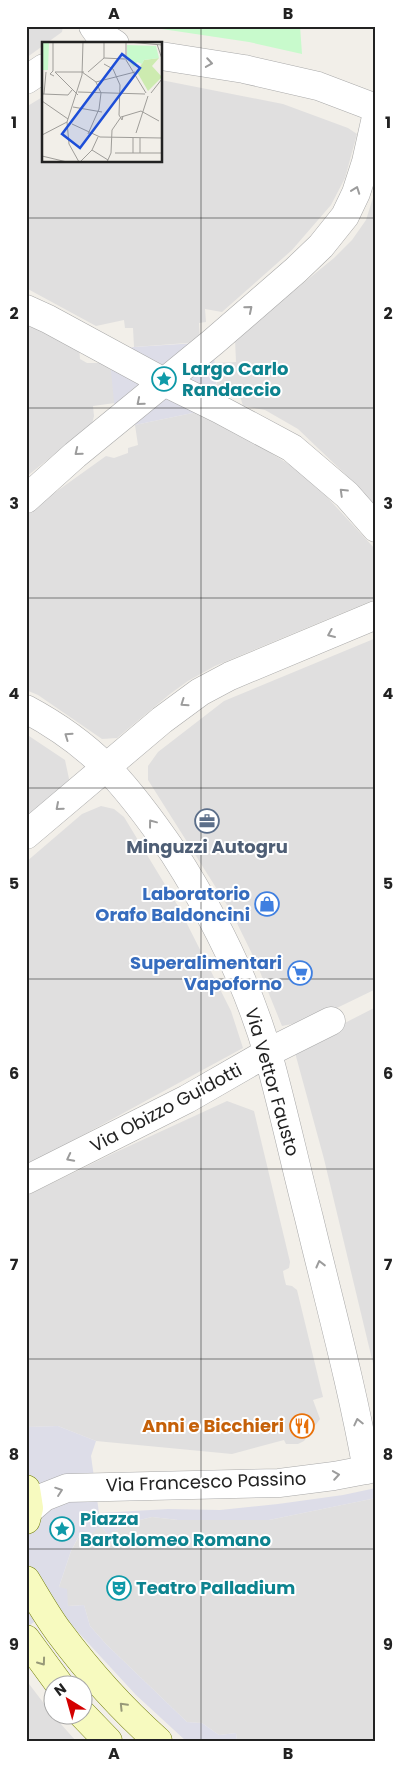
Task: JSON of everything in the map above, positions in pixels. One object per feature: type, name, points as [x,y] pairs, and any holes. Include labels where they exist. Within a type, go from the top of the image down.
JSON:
[{"type":"street","points":[[162,56],[244,69],[318,86],[376,108]]},
{"type":"street","points":[[26,80],[42,69]]},
{"type":"street","points":[[26,499],[75,455],[213,342],[321,246],[345,216],[356,193],[366,162],[376,117]]},
{"type":"street","points":[[26,309],[112,352],[164,382],[292,448],[347,496],[376,528]]},
{"type":"street","points":[[26,836],[180,706],[216,683],[376,615]]},
{"type":"street","name":"Via Vettor Fausto","points":[[26,709],[38,715],[80,745],[106,767],[160,834],[206,904],[233,958],[267,1053],[362,1438],[372,1469]]},
{"type":"street","name":"Via Obizzo Guidotti","points":[[26,1180],[187,1099],[267,1053],[331,1021]]},
{"type":"street","name":"Via Francesco Passino","points":[[27,1506],[54,1492],[67,1488],[279,1483],[372,1469]]},
{"type":"street","points":[[26,1580],[66,1641],[102,1683],[158,1741]]},
{"type":"street","points":[[26,1639],[52,1674]]},
{"type":"street","points":[[92,1724],[108,1741]]},
{"type":"shaded area","points":[[26,26],[63,26],[62,32],[48,42],[42,42],[42,46],[26,58]]},
{"type":"shaded area","points":[[162,80],[283,104],[348,128],[357,134],[345,178],[331,205],[292,250],[222,312],[205,309],[206,322],[199,323],[200,342],[134,347],[133,328],[125,328],[124,320],[96,326],[26,288],[26,107],[42,97],[42,162],[162,162]]},
{"type":"shaded area","points":[[376,188],[376,510],[343,472],[298,429],[265,410],[243,406],[239,392],[217,393],[216,363],[236,362],[235,339],[334,258],[352,240],[366,220]]},
{"type":"shaded area","points":[[26,321],[79,346],[80,359],[87,363],[111,363],[115,403],[93,406],[94,416],[92,424],[26,477]]},
{"type":"shaded area","name":"Largo Carlo Randaccio","points":[[213,342],[217,393],[202,411],[135,425],[116,422],[111,371],[112,352],[134,347]]},
{"type":"shaded area","points":[[202,411],[295,468],[327,497],[376,550],[376,599],[215,666],[188,681],[170,694],[117,738],[102,739],[38,695],[26,690],[26,516],[32,509],[106,456],[114,458],[128,453],[128,448],[138,445],[135,425]]},
{"type":"shaded area","points":[[376,638],[376,989],[312,1020],[282,1026],[256,962],[232,913],[148,780],[148,766],[158,752],[224,701]]},
{"type":"shaded area","points":[[26,734],[65,760],[71,788],[26,829]]},
{"type":"shaded area","points":[[101,806],[114,809],[124,817],[178,906],[231,1011],[243,1048],[26,1166],[26,862],[82,814]]},
{"type":"shaded area","points":[[376,1007],[376,1376],[324,1159],[294,1049]]},
{"type":"shaded area","points":[[227,1101],[254,1111],[290,1262],[289,1268],[283,1271],[284,1277],[286,1285],[292,1286],[297,1290],[323,1397],[313,1400],[320,1419],[304,1441],[298,1444],[286,1444],[284,1440],[232,1454],[96,1441],[58,1426],[26,1427],[26,1196]]},
{"type":"shaded area","name":"Piazza Bartolomeo Romano","points":[[58,1426],[96,1441],[91,1456],[99,1513],[168,1509],[220,1510],[343,1495],[376,1488],[376,1498],[269,1520],[178,1520],[152,1517],[128,1523],[108,1535],[101,1526],[90,1535],[81,1532],[71,1551],[59,1587],[67,1589],[68,1606],[84,1605],[90,1626],[106,1644],[187,1722],[202,1723],[219,1735],[236,1733],[237,1741],[186,1741],[136,1695],[65,1618],[46,1613],[26,1628],[26,1427]]},
{"type":"shaded area","points":[[376,1498],[376,1741],[237,1741],[236,1733],[219,1735],[202,1723],[187,1722],[106,1644],[90,1626],[84,1605],[68,1606],[59,1587],[71,1551],[82,1531],[101,1526],[108,1535],[128,1523],[152,1517],[178,1520],[269,1520]]},
{"type":"shaded area","points":[[26,1680],[42,1701],[42,1724],[61,1724],[76,1741],[26,1741]]},
{"type":"green space","points":[[142,26],[300,26],[302,54],[249,42]]},
{"type":"place","name":"Largo Carlo Randaccio","points":[[164,379]]},
{"type":"place","name":"Minguzzi Autogru","points":[[207,821]]},
{"type":"place","name":"Laboratorio Orafo Baldoncini","points":[[267,904]]},
{"type":"place","name":"Superalimentari Vapoforno","points":[[300,973]]},
{"type":"place","name":"Anni e Bicchieri","points":[[302,1426]]},
{"type":"place","name":"Piazza Bartolomeo Romano","points":[[62,1529]]},
{"type":"place","name":"Teatro Palladium","points":[[119,1588]]}]
